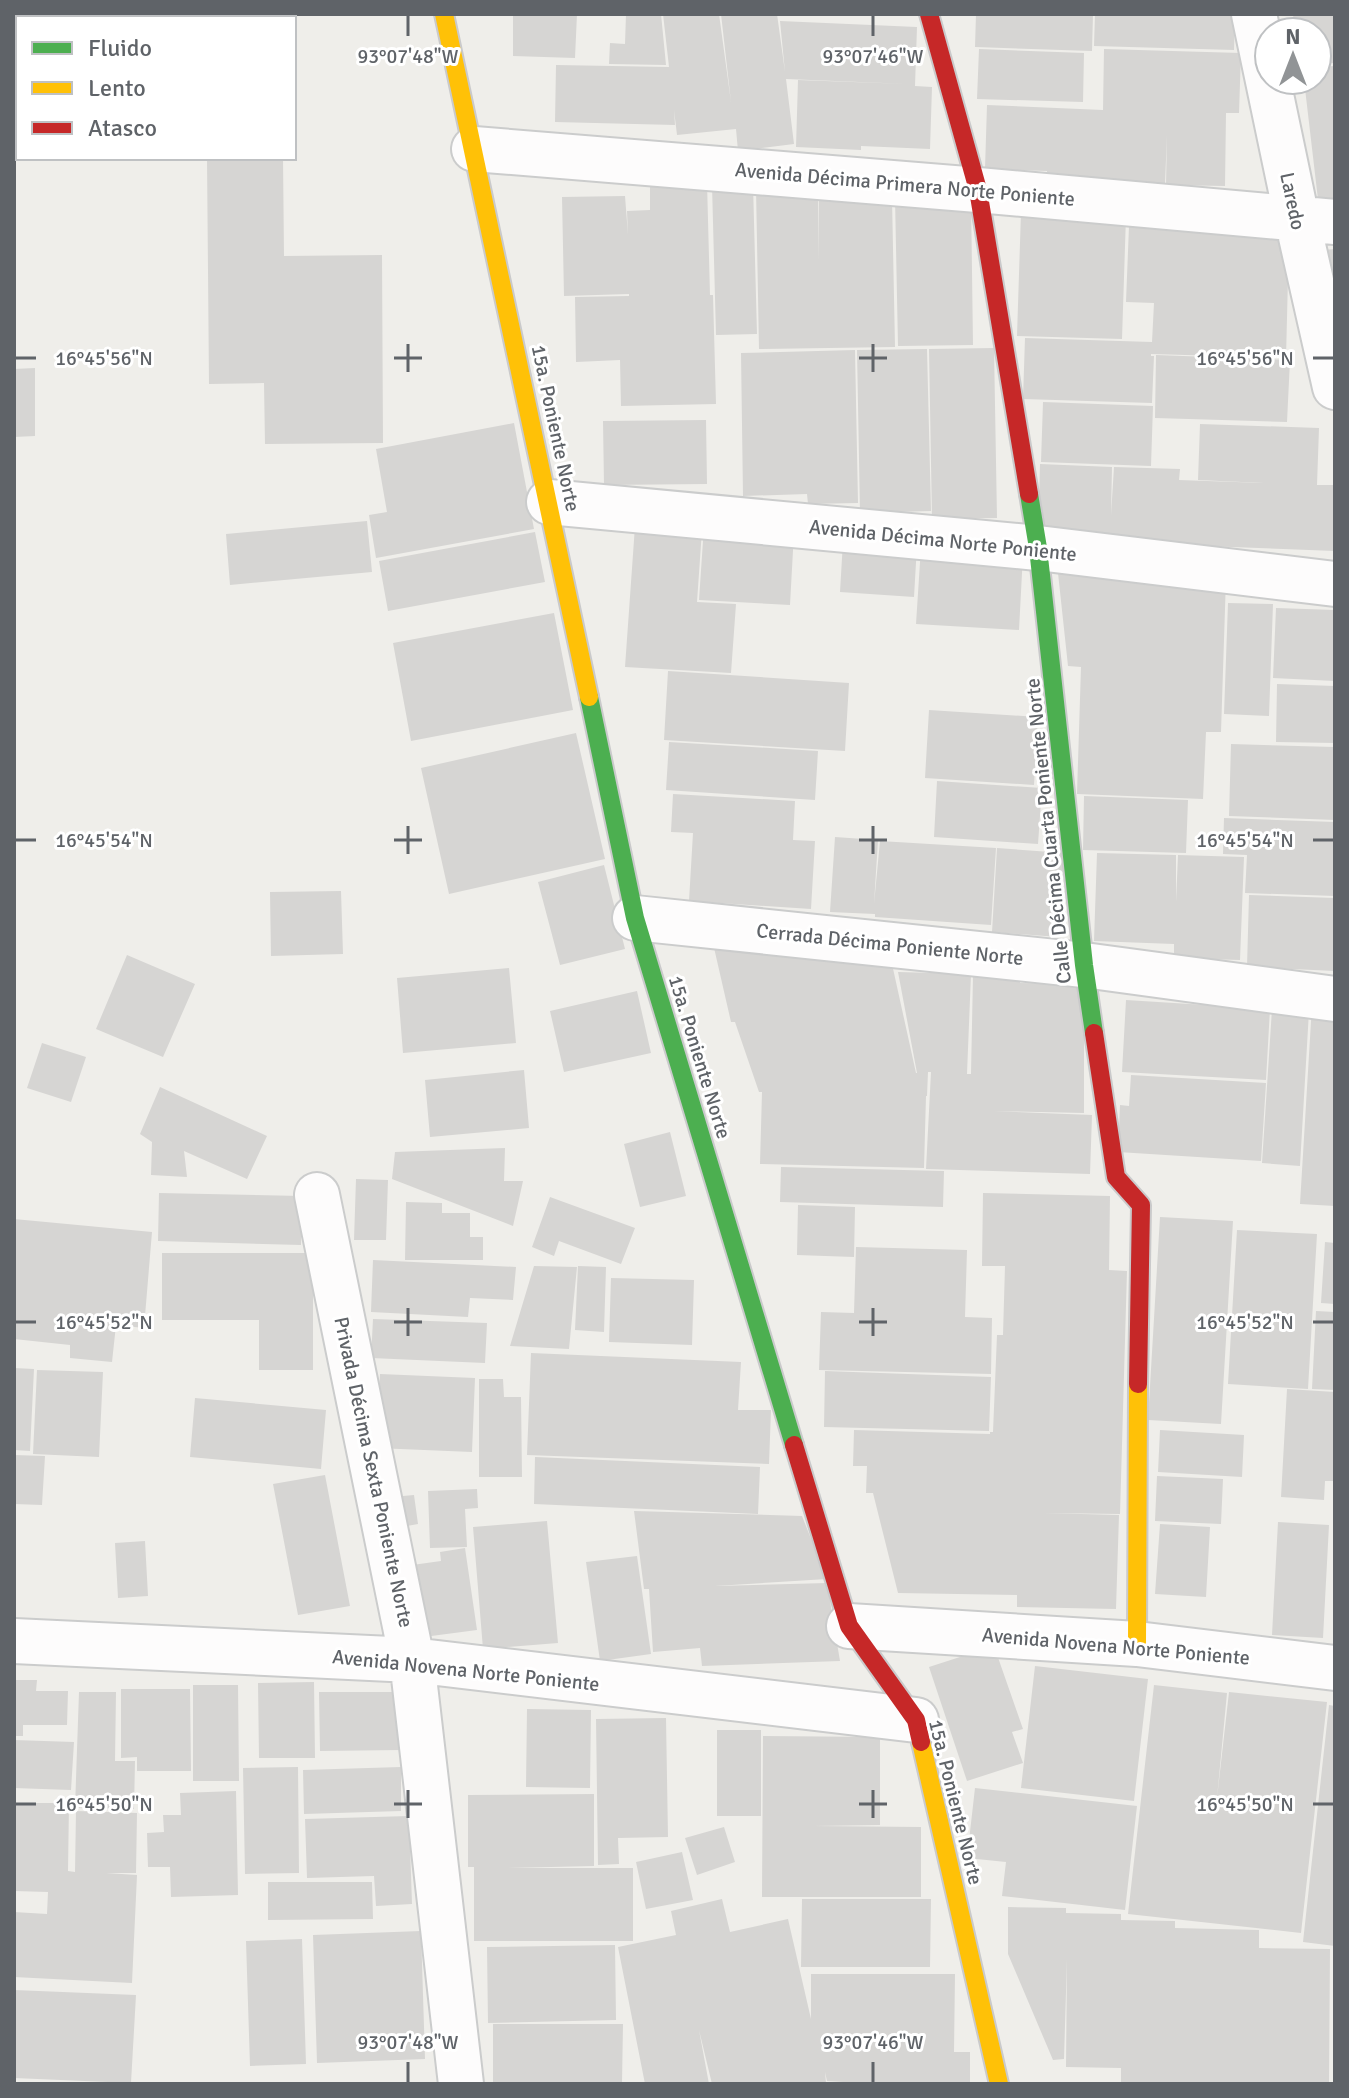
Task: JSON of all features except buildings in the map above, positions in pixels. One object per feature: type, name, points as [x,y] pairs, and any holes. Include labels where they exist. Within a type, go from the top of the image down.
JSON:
[{"type":"street","name":"15a. Poniente Norte","points":[[444,14],[635,918],[849,1626],[916,1720],[999,2084]]},
{"type":"street","name":"Calle Décima Cuarta Poniente Norte","points":[[929,14],[978,190],[1038,548],[1084,965],[1116,1177],[1141,1205],[1137,1644]]},
{"type":"street","name":"Laredo","points":[[1254,14],[1316,220],[1335,387]]},
{"type":"street","name":"Avenida Décima Primera Norte Poniente","points":[[474,149],[1316,220]]},
{"type":"street","name":"Avenida Décima Norte Poniente","points":[[549,502],[1038,548],[1335,584]]},
{"type":"street","name":"Cerrada Décima Poniente Norte","points":[[635,918],[1084,965],[1335,999]]},
{"type":"street","name":"Privada Décima Sexta Poniente Norte","points":[[317,1195],[412,1660],[461,2084]]},
{"type":"street","name":"Avenida Novena Norte Poniente","points":[[849,1626],[1137,1644],[1335,1668]]},
{"type":"street","name":"Avenida Novena Norte Poniente","points":[[14,1641],[412,1660],[916,1720]]},
{"type":"traffic: fast","points":[[1029,494],[1038,548],[1094,1033]]},
{"type":"traffic: fast","points":[[589,697],[635,918],[794,1445]]},
{"type":"traffic: slow","points":[[444,14],[589,697]]},
{"type":"traffic: slow","points":[[1137,1644],[1138,1384]]},
{"type":"traffic: slow","points":[[921,1742],[999,2084]]},
{"type":"traffic: jam","points":[[929,14],[978,190],[1029,494]]},
{"type":"traffic: jam","points":[[1094,1033],[1116,1177],[1141,1205],[1138,1384]]},
{"type":"traffic: jam","points":[[794,1445],[849,1626],[916,1720],[921,1742]]}]
